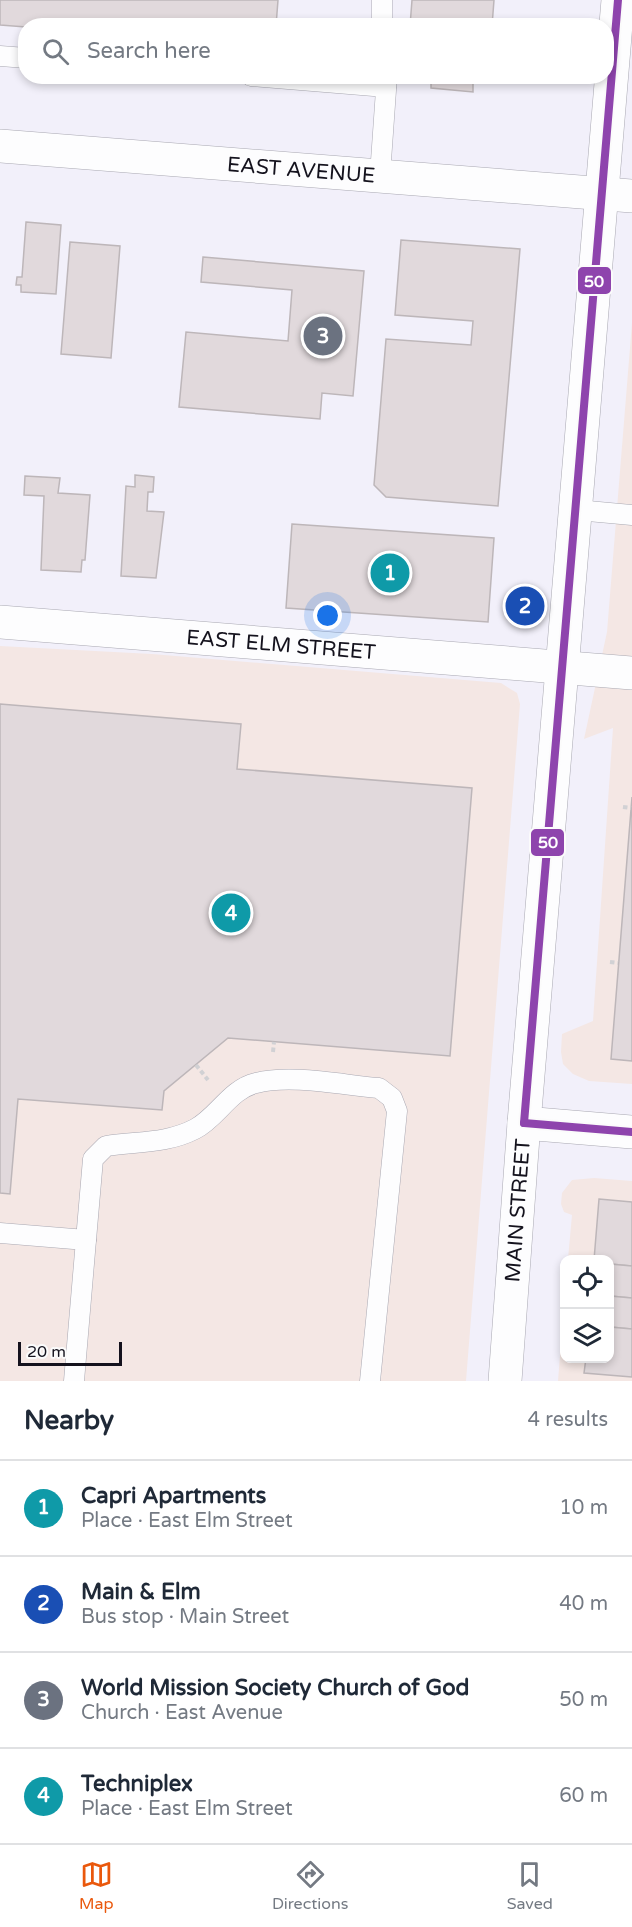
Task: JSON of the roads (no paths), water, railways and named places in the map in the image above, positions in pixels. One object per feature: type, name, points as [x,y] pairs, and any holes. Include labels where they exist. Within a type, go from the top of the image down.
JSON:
[{"type":"street","name":"MAIN STREET","points":[[505,1381],[562,668],[577,510],[617,195],[618,0]]},
{"type":"street","name":"EAST AVENUE","points":[[0,146],[617,195]]},
{"type":"street","name":"EAST ELM STREET","points":[[0,622],[632,673]]},
{"type":"street","points":[[524,1123],[632,1132]]},
{"type":"lane","points":[[382,0],[382,18]]},
{"type":"lane","points":[[0,56],[18,57]]},
{"type":"lane","points":[[380,175],[386,84]]},
{"type":"lane","points":[[577,510],[632,515]]},
{"type":"lane","points":[[74,1381],[93,1159],[106,1146],[164,1142],[196,1129],[236,1093],[254,1083],[278,1080],[379,1088],[392,1098],[397,1111],[370,1381]]},
{"type":"lane","points":[[0,1233],[86,1240]]},
{"type":"place","name":"World Mission Society Church of God","points":[[323,336]]},
{"type":"place","name":"Capri Apartments","points":[[390,573]]},
{"type":"place","name":"Main & Elm","points":[[525,606]]},
{"type":"place","name":"Techniplex","points":[[231,913]]}]
